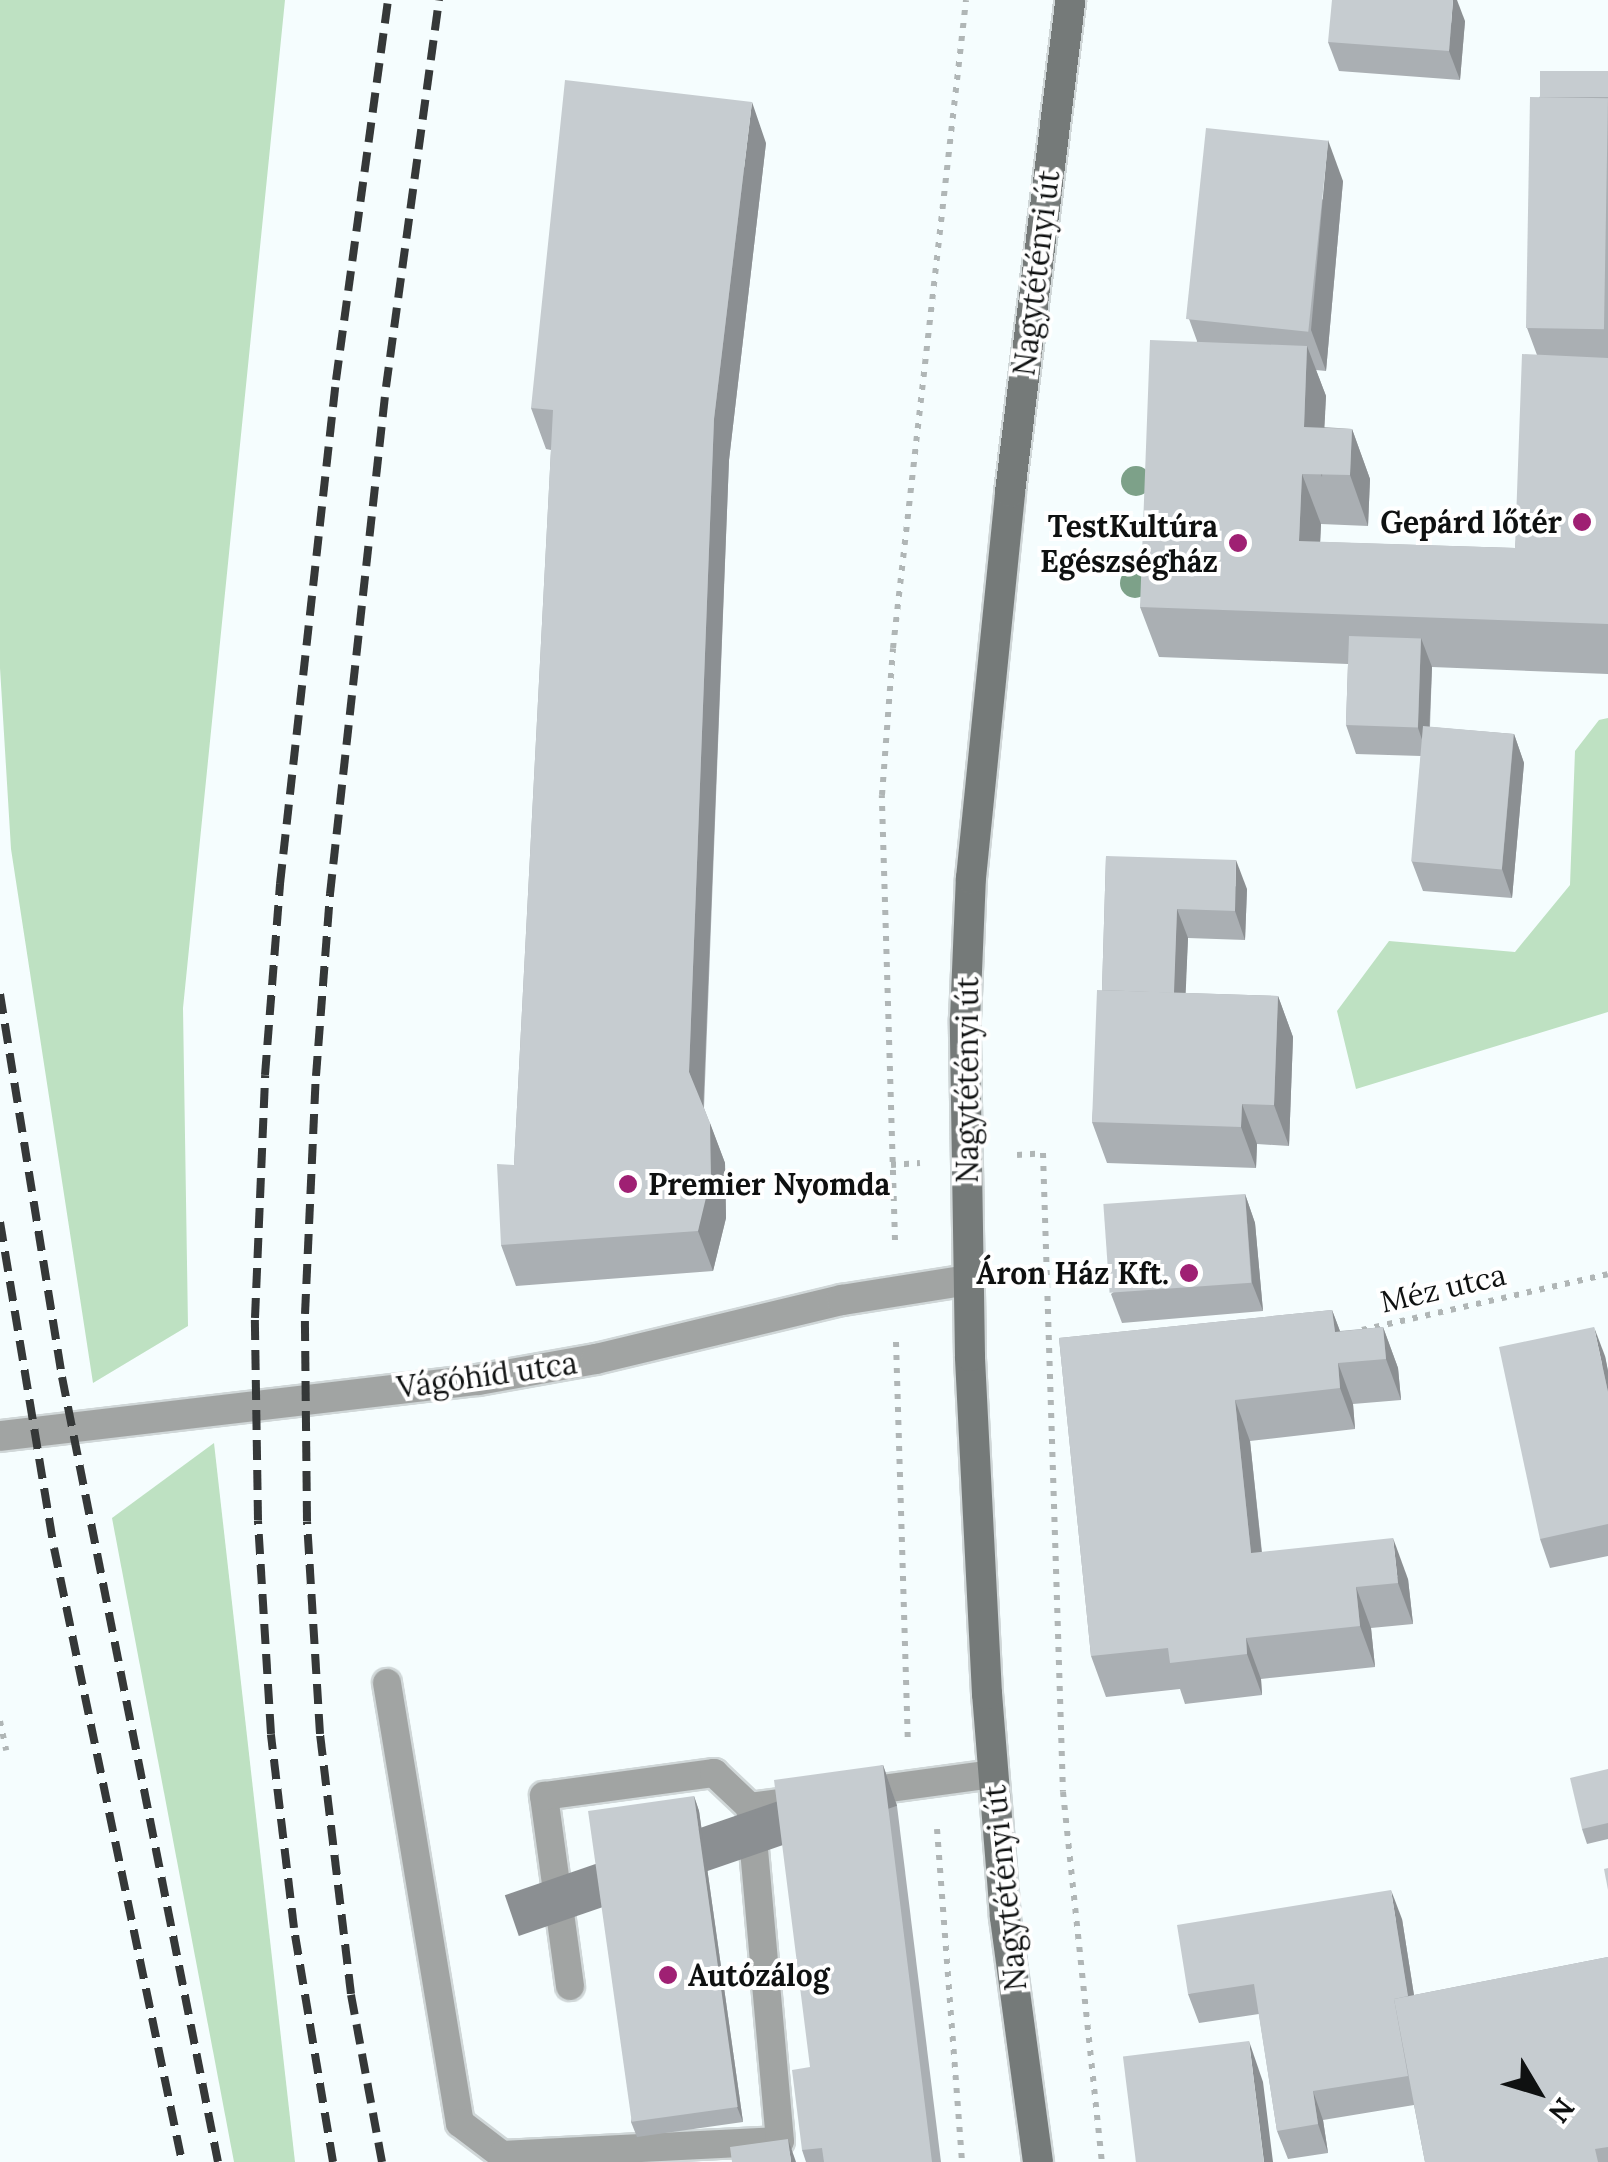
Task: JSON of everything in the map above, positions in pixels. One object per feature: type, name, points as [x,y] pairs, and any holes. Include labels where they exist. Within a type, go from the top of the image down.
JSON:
[{"type":"main road","name":"Nagytétényi út","points":[[1038,2162],[1006,1917],[993,1774],[968,1280],[970,878],[1010,492],[1070,0]]},
{"type":"street","name":"Vágóhíd utca","points":[[0,1436],[478,1380],[596,1359],[897,1291],[968,1280]]},
{"type":"lane","points":[[387,1683],[460,2123],[500,2159],[780,2140],[750,1806],[714,1773],[544,1796],[570,1986]]},
{"type":"lane","points":[[750,1806],[993,1774]]},
{"type":"path","points":[[962,2162],[936,1812],[909,1771],[894,1404],[897,1291],[882,795],[893,648],[966,0]]},
{"type":"path","points":[[891,1164],[1043,1153],[1064,1792],[1102,2162]]},
{"type":"path","name":"Méz utca","points":[[1346,1334],[1608,1274]]},
{"type":"path","points":[[1048,1364],[1066,1362]]},
{"type":"path","points":[[0,1720],[6,1750]]},
{"type":"green space","points":[[0,0],[285,0],[183,1008],[188,1326],[93,1383],[11,849],[0,668]]},
{"type":"green space","points":[[1608,718],[1608,1012],[1356,1089],[1337,1011],[1389,941],[1515,952],[1570,885],[1575,751],[1599,720]]},
{"type":"green space","points":[[214,1443],[295,2162],[234,2162],[112,1518]]},
{"type":"building","points":[[1332,0],[1453,0],[1449,51],[1328,42]]},
{"type":"building","points":[[1540,71],[1608,71],[1608,97],[1540,97]]},
{"type":"building","points":[[565,80],[752,102],[714,419],[689,1072],[710,1123],[711,1177],[698,1231],[501,1245],[497,1164],[514,1165],[553,410],[531,408]]},
{"type":"building","points":[[1530,97],[1608,98],[1604,329],[1526,328]]},
{"type":"building","points":[[1206,128],[1328,141],[1308,332],[1186,319]]},
{"type":"building","points":[[1150,340],[1307,346],[1304,427],[1352,429],[1350,475],[1302,474],[1299,541],[1515,548],[1522,354],[1608,358],[1608,624],[1140,607]]},
{"type":"building","points":[[1349,636],[1421,639],[1418,727],[1346,725]]},
{"type":"building","points":[[1423,726],[1514,734],[1502,869],[1411,861]]},
{"type":"building","points":[[1106,856],[1236,860],[1235,911],[1177,909],[1174,993],[1102,990]]},
{"type":"building","points":[[1097,990],[1278,996],[1274,1105],[1242,1104],[1241,1127],[1092,1122]]},
{"type":"building","name":"Áron Ház Kft.","points":[[1245,1194],[1251,1283],[1110,1293],[1103,1204]]},
{"type":"building","points":[[1332,1310],[1335,1332],[1383,1327],[1386,1359],[1338,1363],[1340,1388],[1235,1400],[1251,1553],[1393,1538],[1398,1583],[1356,1587],[1360,1626],[1246,1638],[1247,1654],[1170,1663],[1168,1648],[1091,1656],[1059,1338]]},
{"type":"building","points":[[1594,1327],[1608,1392],[1608,1524],[1540,1539],[1499,1347]]},
{"type":"building","points":[[883,1765],[932,2162],[824,2162],[822,2148],[802,2150],[792,2070],[810,2067],[774,1780]]},
{"type":"building","points":[[1608,1769],[1608,1823],[1582,1829],[1570,1778]]},
{"type":"building","name":"Autózálog","points":[[694,1796],[738,2107],[632,2122],[588,1811]]},
{"type":"building","points":[[1391,1890],[1408,1996],[1394,1999],[1408,2076],[1313,2091],[1318,2124],[1277,2131],[1254,1984],[1188,1994],[1177,1925]]},
{"type":"building","points":[[1608,1957],[1608,2147],[1595,2149],[1598,2162],[1425,2162],[1394,1999]]},
{"type":"building","points":[[1249,2041],[1264,2162],[1136,2162],[1123,2056]]},
{"type":"building","points":[[788,2139],[791,2162],[732,2162],[730,2147]]},
{"type":"railway","points":[[333,2162],[294,1928],[271,1734],[258,1520],[255,1318],[265,1075],[280,884],[336,380],[388,0]]},
{"type":"railway","points":[[382,2162],[351,1994],[320,1734],[307,1521],[305,1314],[316,1076],[330,894],[386,387],[439,0]]},
{"type":"railway","points":[[0,994],[62,1377],[218,2162]]},
{"type":"railway","points":[[0,1222],[54,1548],[182,2162]]},
{"type":"place","name":"Gepárd lőtér","points":[[1582,522]]},
{"type":"place","name":"TestKultúra Egészségház","points":[[1238,543]]},
{"type":"place","name":"Premier Nyomda","points":[[628,1184]]},
{"type":"place","name":"Áron Ház Kft.","points":[[1189,1273]]},
{"type":"place","name":"Autózálog","points":[[668,1975]]}]
